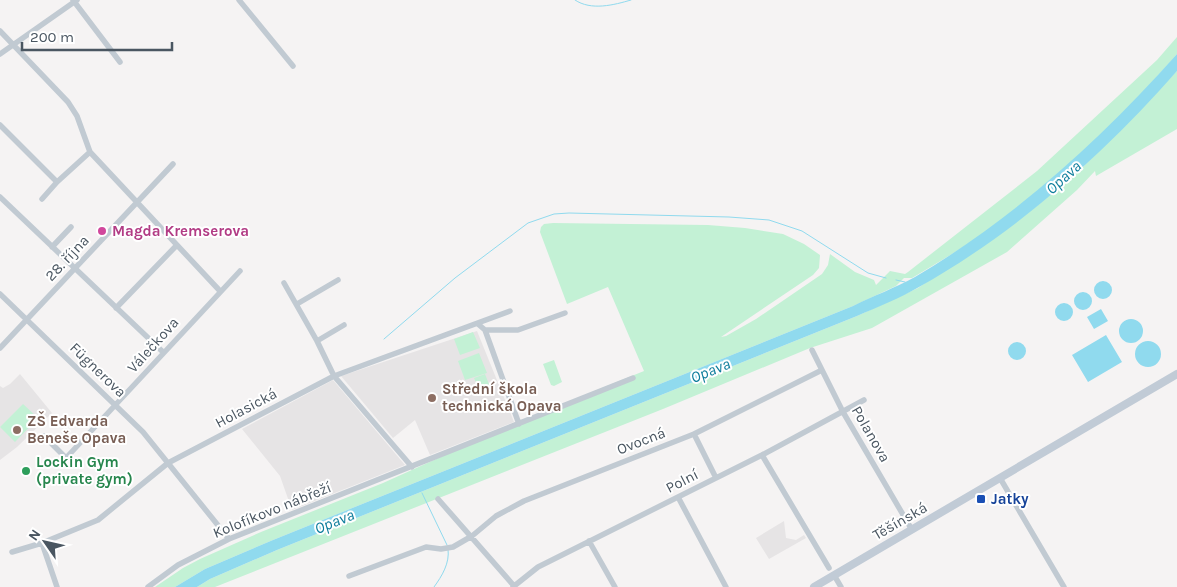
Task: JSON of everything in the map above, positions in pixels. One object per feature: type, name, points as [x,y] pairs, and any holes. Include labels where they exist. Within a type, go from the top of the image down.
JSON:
[{"type":"street","points":[[0,54],[74,0],[120,62]]},
{"type":"street","points":[[239,0],[293,66]]},
{"type":"street","points":[[0,31],[68,102],[77,116],[90,152],[220,291]]},
{"type":"street","points":[[0,125],[57,182]]},
{"type":"street","points":[[42,199],[57,182],[90,152]]},
{"type":"street","name":"28. října","points":[[0,348],[173,164]]},
{"type":"street","points":[[0,197],[163,352]]},
{"type":"street","points":[[52,247],[71,227]]},
{"type":"street","points":[[116,308],[176,246]]},
{"type":"street","name":"Válečkova","points":[[44,436],[66,458],[240,271]]},
{"type":"street","points":[[297,304],[338,280]]},
{"type":"street","points":[[284,283],[317,341],[334,376],[412,467]]},
{"type":"street","name":"Fügnerova","points":[[0,294],[144,432],[229,539]]},
{"type":"street","name":"Holasická","points":[[12,552],[98,520],[168,464],[334,376],[478,324],[510,310]]},
{"type":"street","points":[[485,330],[518,330],[565,312]]},
{"type":"street","points":[[478,324],[485,330],[519,424]]},
{"type":"street","points":[[317,341],[344,325]]},
{"type":"street","name":"Polanova","points":[[812,350],[844,412],[912,530]]},
{"type":"street","name":"Ovocná","points":[[349,576],[426,546],[441,549],[453,547],[472,536],[496,516],[524,501],[694,434],[822,370]]},
{"type":"street","name":"Těšínská","points":[[814,587],[1177,374]]},
{"type":"street","name":"Kolofíkovo nábřeží","points":[[148,587],[178,565],[229,539],[633,378]]},
{"type":"street","name":"Polní","points":[[514,587],[538,567],[762,455],[864,400]]},
{"type":"street","points":[[694,434],[716,478]]},
{"type":"street","points":[[762,455],[829,568]]},
{"type":"street","points":[[1000,478],[1064,587]]},
{"type":"street","points":[[678,498],[726,587]]},
{"type":"street","points":[[438,499],[472,536],[514,587]]},
{"type":"street","points":[[589,541],[615,587]]},
{"type":"street","points":[[42,542],[56,587]]},
{"type":"street","points":[[834,575],[841,587]]},
{"type":"shaded area","name":"Střední škola technická Opava","points":[[477,331],[514,422],[430,455],[415,420],[393,438],[341,376]]},
{"type":"shaded area","name":"ZŠ Edvarda Beneše Opava","points":[[20,374],[52,413],[17,447],[0,460],[0,386],[3,388],[10,384]]},
{"type":"shaded area","points":[[333,380],[405,465],[292,510],[280,476],[242,429]]},
{"type":"shaded area","points":[[784,521],[786,538],[796,540],[804,535],[806,538],[769,559],[756,538]]},
{"type":"green space","points":[[1177,37],[1177,54],[1132,104],[1057,176],[1004,219],[912,278],[904,278],[896,286],[853,306],[273,540],[205,569],[175,587],[155,587],[200,559],[261,532],[383,483],[516,423],[644,371],[608,287],[567,304],[540,232],[544,224],[708,225],[745,228],[783,234],[804,244],[820,255],[819,268],[813,275],[721,337],[726,336],[756,319],[822,274],[828,265],[830,254],[855,272],[874,280],[876,285],[890,271],[905,274],[1037,171],[1157,60]]},
{"type":"green space","points":[[1177,71],[1177,129],[1096,176],[1095,171],[1077,190],[1007,252],[872,328],[810,348],[663,409],[215,587],[197,587],[210,579],[277,550],[857,316],[918,288],[1037,206],[1084,166]]},
{"type":"green space","points":[[473,332],[480,348],[460,355],[454,339]]},
{"type":"green space","points":[[479,353],[487,373],[465,380],[458,361]]},
{"type":"green space","points":[[554,360],[562,382],[554,386],[551,385],[543,364]]},
{"type":"green space","points":[[485,374],[492,392],[482,396],[474,378]]},
{"type":"green space","points":[[23,404],[38,418],[15,442],[0,427]]},
{"type":"water","name":"Opava","points":[[1177,54],[1177,71],[1089,162],[1024,217],[990,242],[912,291],[857,316],[277,550],[210,579],[197,587],[175,587],[205,569],[273,540],[853,306],[900,285],[952,254],[1022,203],[1055,176],[1118,117]]},
{"type":"water","points":[[1099,281],[1107,281],[1112,286],[1110,297],[1099,299],[1094,294],[1094,286]]},
{"type":"water","points":[[1079,292],[1087,292],[1092,297],[1090,308],[1079,310],[1074,305],[1074,297]]},
{"type":"water","points":[[1060,303],[1068,303],[1073,308],[1071,319],[1060,321],[1055,316],[1055,308]]},
{"type":"water","points":[[1101,309],[1108,321],[1094,329],[1087,317]]},
{"type":"water","points":[[1126,319],[1136,319],[1143,326],[1143,336],[1136,343],[1126,343],[1119,336],[1119,326]]},
{"type":"water","points":[[1106,335],[1122,362],[1088,382],[1072,355]]},
{"type":"water","points":[[1148,341],[1157,345],[1161,354],[1157,363],[1148,367],[1139,363],[1135,354],[1139,345]]},
{"type":"water","points":[[1013,342],[1021,342],[1026,347],[1024,358],[1013,360],[1008,355],[1008,347]]},
{"type":"waterway","points":[[575,0],[595,6],[631,0]]},
{"type":"waterway","points":[[384,339],[455,278],[528,223],[554,214],[729,217],[769,220],[802,231],[868,273],[886,278]]},
{"type":"waterway","points":[[896,280],[905,282]]},
{"type":"waterway","points":[[422,493],[447,545]]},
{"type":"waterway","points":[[434,587],[447,564],[448,549]]},
{"type":"place","name":"Magda Kremserova","points":[[102,231]]},
{"type":"place","name":"Střední škola technická Opava","points":[[432,398]]},
{"type":"place","name":"ZŠ Edvarda Beneše Opava","points":[[17,430]]},
{"type":"place","name":"Lockin Gym (private gym)","points":[[26,471]]},
{"type":"place","name":"Jatky","points":[[981,499]]}]
